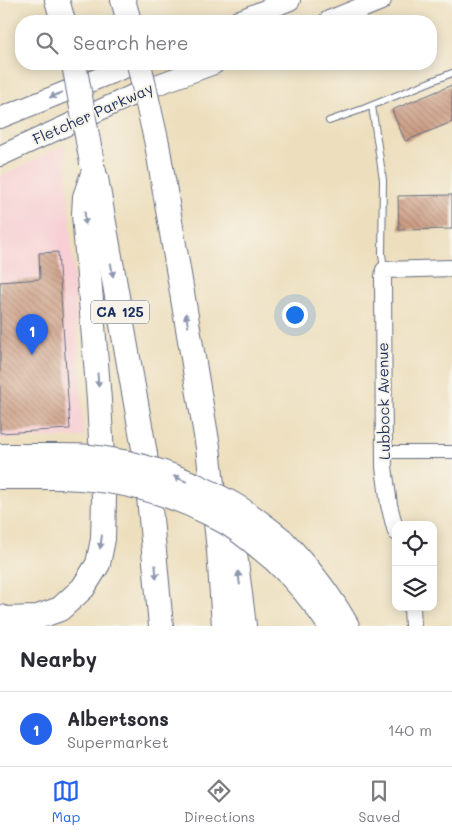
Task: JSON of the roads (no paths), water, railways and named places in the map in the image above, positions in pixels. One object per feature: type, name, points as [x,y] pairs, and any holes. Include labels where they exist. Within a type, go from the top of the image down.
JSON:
[{"type":"highway","points":[[57,0],[61,15]]},
{"type":"highway","points":[[124,0],[128,15]]},
{"type":"highway","name":"CA 125","points":[[75,70],[145,454],[161,626]]},
{"type":"highway","points":[[140,70],[157,144],[208,447],[219,550],[224,626]]},
{"type":"highway","points":[[0,617],[7,619],[35,618],[60,609],[83,588],[98,564],[102,539],[104,498],[99,390],[84,214],[85,196],[93,167]]},
{"type":"highway","points":[[195,368],[224,465],[244,626]]},
{"type":"highway","points":[[0,456],[57,467],[82,478],[118,482],[158,492],[195,506],[227,523],[251,540],[279,550],[321,584],[346,626]]},
{"type":"highway","points":[[0,477],[57,467]]},
{"type":"highway","points":[[279,550],[294,579],[330,626]]},
{"type":"main road","points":[[253,15],[290,0]]},
{"type":"main road","points":[[344,15],[381,0]]},
{"type":"main road","name":"Fletcher Parkway","points":[[0,118],[119,70]]},
{"type":"main road","name":"Fletcher Parkway","points":[[0,156],[148,88],[198,70]]},
{"type":"street","points":[[384,270],[452,268]]},
{"type":"street","name":"Lubbock Avenue","points":[[384,270],[384,467],[388,505],[393,521]]},
{"type":"street","points":[[385,452],[452,452]]},
{"type":"street","points":[[412,611],[413,626]]},
{"type":"lane","points":[[329,122],[452,73]]},
{"type":"lane","points":[[372,106],[383,180],[382,254],[384,270]]},
{"type":"place","name":"Albertsons","points":[[32,355]]}]
